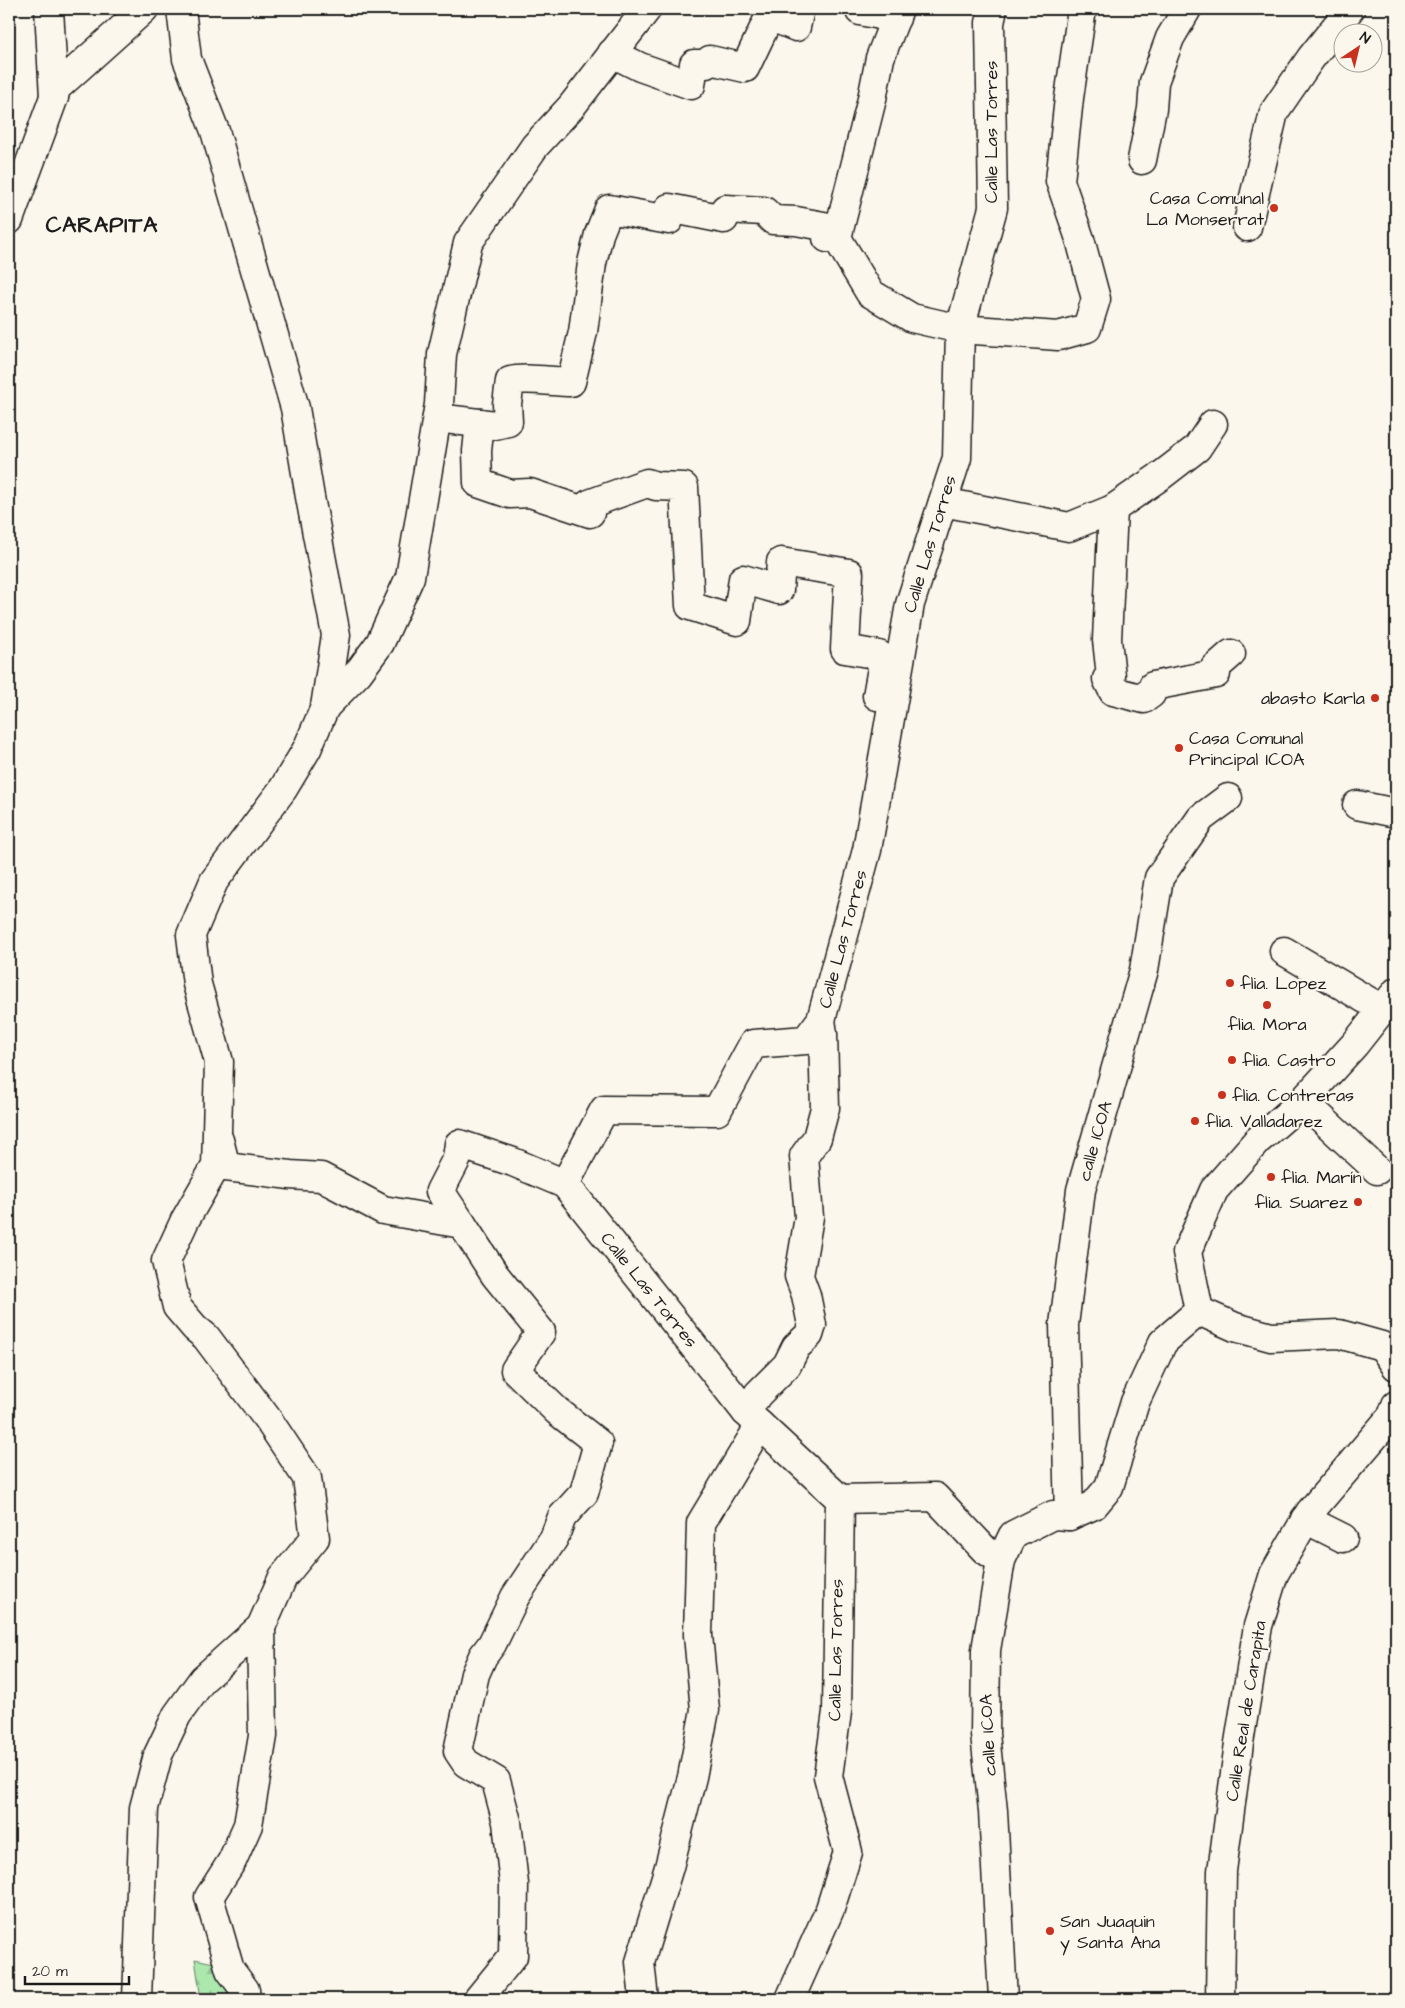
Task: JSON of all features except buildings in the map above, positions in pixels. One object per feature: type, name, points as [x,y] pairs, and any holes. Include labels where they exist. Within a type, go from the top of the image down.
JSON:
[{"type":"street","points":[[49,9],[54,97]]},
{"type":"street","points":[[9,220],[56,88],[144,9]]},
{"type":"street","points":[[137,1999],[144,1808],[158,1755],[177,1715],[203,1679],[261,1627],[283,1577],[316,1538],[307,1478],[269,1421],[206,1337],[195,1328],[177,1307],[166,1261],[185,1220],[216,1166],[219,1062],[198,984],[191,935],[214,881],[283,789],[307,748],[325,707],[336,635],[295,408],[215,131],[187,60],[181,9]]},
{"type":"street","points":[[325,707],[358,673],[380,644],[410,577],[437,418],[442,354],[468,243],[535,146],[571,107],[647,9]]},
{"type":"street","points":[[612,53],[640,67],[691,85],[694,64],[706,64],[710,60],[745,68],[771,13],[796,27],[800,9]]},
{"type":"street","name":"Calle Las Torres","points":[[790,1999],[830,1909],[848,1852],[828,1776],[837,1712],[840,1499],[754,1418],[565,1184],[604,1110],[717,1111],[753,1044],[806,1040],[821,1020],[866,850],[910,604],[957,458],[960,329],[992,208],[990,23],[993,9]]},
{"type":"street","points":[[857,10],[898,13],[880,58],[872,99],[837,238],[870,292],[912,318],[960,329],[1058,336],[1087,328],[1096,298],[1080,240],[1060,180],[1069,98],[1082,9]]},
{"type":"street","points":[[1142,160],[1152,109],[1154,82],[1170,38],[1187,9]]},
{"type":"street","points":[[1247,226],[1274,112],[1311,58],[1350,9]]},
{"type":"street","points":[[437,418],[496,425],[508,422],[507,404],[510,381],[516,379],[571,382],[582,332],[592,263],[599,234],[609,209],[669,220],[669,208],[724,219],[725,209],[764,211],[773,220],[829,227],[827,238],[837,238]]},
{"type":"street","points":[[480,423],[477,451],[478,483],[491,489],[510,494],[530,493],[590,513],[589,504],[647,483],[656,486],[684,487],[690,606],[737,621],[743,579],[779,590],[781,562],[849,573],[845,649],[879,655],[882,668],[877,696],[893,701]]},
{"type":"street","points":[[943,502],[1069,526],[1113,509],[1198,448],[1213,424]]},
{"type":"street","points":[[1113,509],[1107,640],[1111,676],[1107,679],[1113,691],[1144,699],[1151,694],[1154,686],[1216,674],[1215,668],[1231,654]]},
{"type":"street","name":"calle ICOA","points":[[1069,1516],[1064,1325],[1081,1190],[1144,970],[1159,878],[1201,818],[1228,798]]},
{"type":"street","points":[[1358,805],[1396,812]]},
{"type":"street","points":[[1284,951],[1389,1001],[1303,1102],[1257,1141],[1214,1190],[1187,1252],[1199,1311],[1235,1327],[1272,1337],[1339,1334],[1382,1346],[1396,1366]]},
{"type":"street","points":[[644,1999],[640,1962],[669,1867],[692,1778],[705,1710],[698,1635],[701,1523],[754,1418],[758,1394],[788,1365],[796,1347],[809,1335],[812,1324],[806,1295],[799,1276],[809,1217],[804,1156],[817,1138],[825,1108],[821,1020]]},
{"type":"street","points":[[1303,1102],[1377,1170]]},
{"type":"street","points":[[216,1126],[226,1166],[290,1175],[321,1177],[383,1210],[462,1224]]},
{"type":"street","points":[[478,1999],[513,1956],[514,1884],[507,1822],[496,1781],[466,1763],[458,1751],[475,1674],[483,1656],[492,1644],[515,1597],[554,1538],[562,1516],[584,1492],[598,1443],[556,1411],[515,1370],[541,1332],[495,1275],[440,1191],[457,1158],[459,1144],[513,1162],[565,1184]]},
{"type":"street","name":"calle ICOA","points":[[1003,1999],[993,1811],[985,1734],[986,1650],[1001,1560],[1013,1534],[1036,1522],[1053,1516],[1069,1516],[1094,1505],[1109,1487],[1136,1402],[1163,1342],[1199,1311]]},
{"type":"street","name":"Calle Real de Carapita","points":[[1220,1999],[1222,1871],[1239,1743],[1258,1626],[1274,1574],[1305,1519],[1364,1446],[1392,1416],[1396,1405]]},
{"type":"street","points":[[840,1499],[936,1497],[984,1550],[1001,1560]]},
{"type":"street","points":[[1305,1519],[1343,1538]]},
{"type":"street","points":[[246,1999],[245,1990],[230,1970],[209,1897],[232,1862],[248,1825],[263,1736],[261,1627]]},
{"type":"green space","points":[[195,1959],[237,1968],[242,1999],[201,1999]]},
{"type":"place","name":"Casa Comunal La Monserrat","points":[[1274,208]]},
{"type":"place","name":"abasto Karla","points":[[1375,698]]},
{"type":"place","name":"Casa Comunal Principal ICOA","points":[[1179,748]]},
{"type":"place","name":"flia. Lopez","points":[[1230,983]]},
{"type":"place","name":"flia. Mora","points":[[1267,1005]]},
{"type":"place","name":"flia. Castro","points":[[1232,1060]]},
{"type":"place","name":"flia. Contreras","points":[[1222,1095]]},
{"type":"place","name":"flia. Valladarez","points":[[1195,1121]]},
{"type":"place","name":"flia. Marín","points":[[1271,1177]]},
{"type":"place","name":"flia. Suarez","points":[[1358,1202]]},
{"type":"place","name":"San Juaquin y Santa Ana","points":[[1050,1931]]},
{"type":"district","name":"CARAPITA","points":[[102,225]]}]
